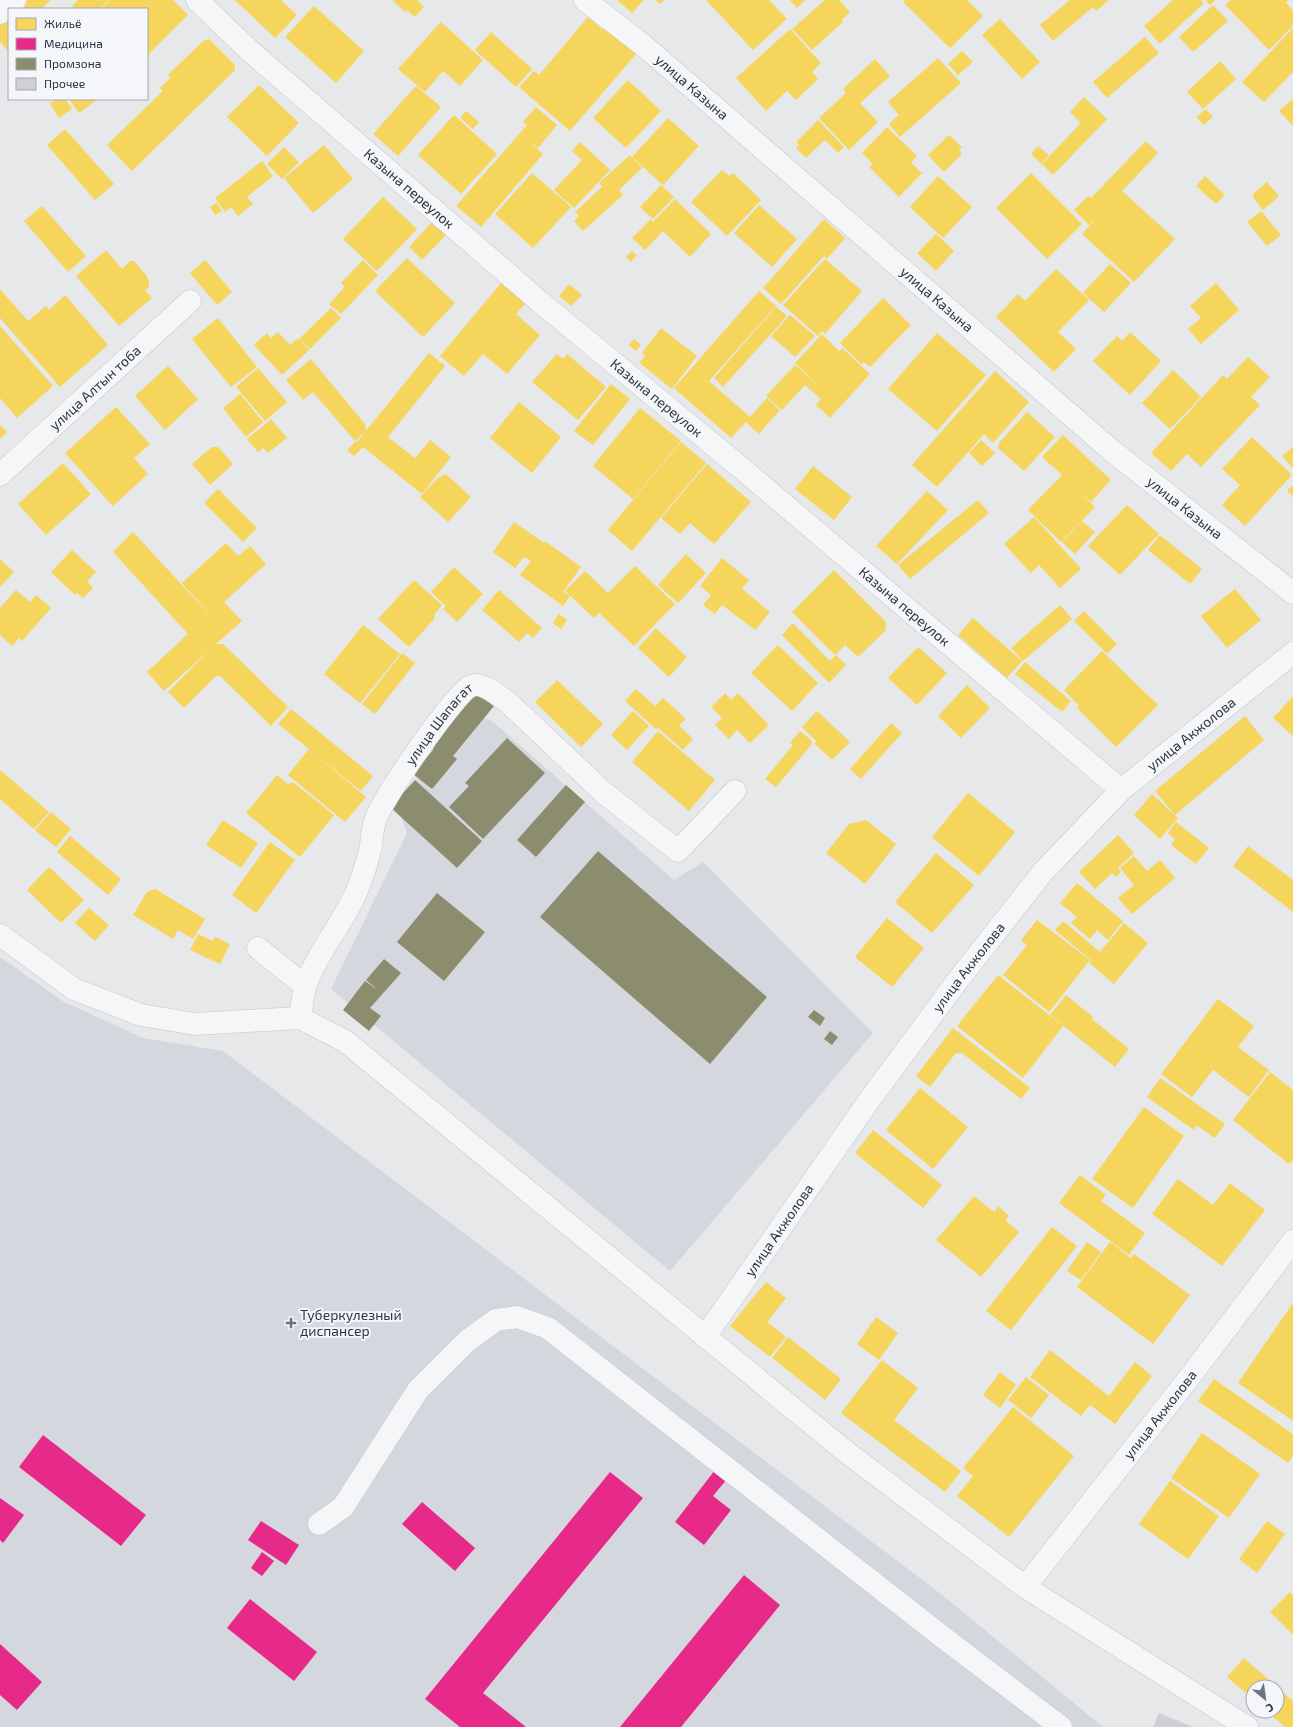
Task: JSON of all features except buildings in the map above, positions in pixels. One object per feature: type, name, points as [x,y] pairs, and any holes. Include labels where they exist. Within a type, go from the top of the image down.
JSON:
[{"type":"street","points":[[0,13],[15,0]]},
{"type":"street","name":"Казына переулок","points":[[197,0],[249,50],[533,295],[746,472],[1121,790]]},
{"type":"street","name":"улица Казына","points":[[585,0],[643,45],[1111,450],[1293,593]]},
{"type":"street","name":"улица Алтын тоба","points":[[0,475],[190,301]]},
{"type":"street","name":"улица Акжолова","points":[[705,1337],[868,1102],[958,980],[1043,872],[1121,790],[1293,653]]},
{"type":"street","name":"улица Шапагат","points":[[300,1018],[305,986],[331,935],[354,897],[370,851],[375,821],[386,797],[415,754],[462,692],[471,685],[480,685],[495,693],[511,705],[532,723],[604,793],[678,851],[735,791]]},
{"type":"street","points":[[0,935],[74,989],[141,1015],[195,1024],[300,1018],[345,1041],[845,1451],[1025,1587],[1247,1727]]},
{"type":"street","points":[[258,948],[305,986]]},
{"type":"street","name":"улица Акжолова","points":[[1025,1587],[1192,1374],[1293,1241]]},
{"type":"street","points":[[319,1524],[343,1507],[418,1390],[467,1341],[496,1320],[517,1317],[548,1328],[940,1636],[1061,1727]]},
{"type":"shaded area","points":[[466,711],[492,721],[674,880],[703,862],[873,1033],[670,1271],[331,989],[407,833],[397,806]]},
{"type":"shaded area","name":"Туберкулезный диспансер","points":[[0,957],[64,1002],[143,1038],[223,1051],[941,1594],[1103,1727],[0,1727]]},
{"type":"place","name":"Туберкулезный диспансер","points":[[291,1323]]}]
